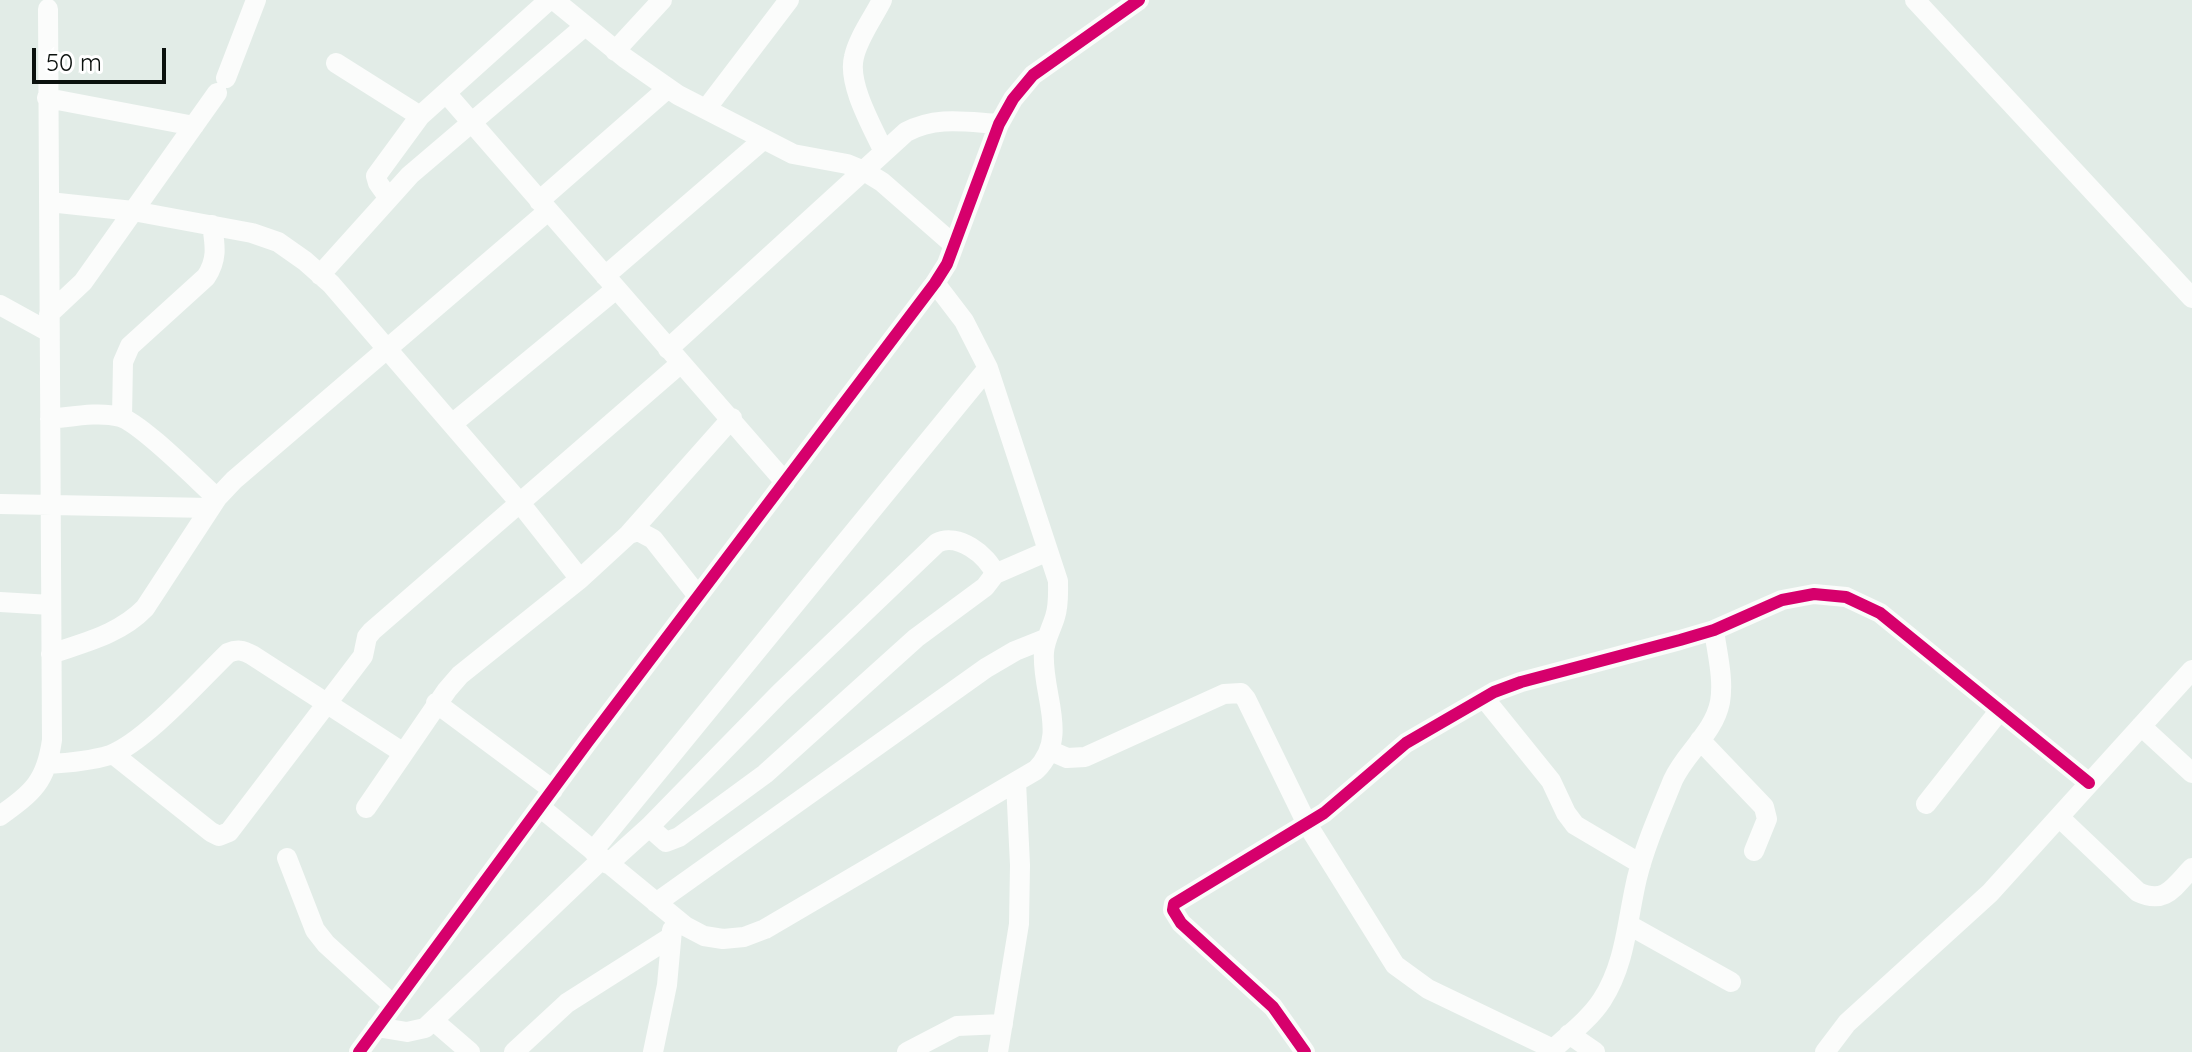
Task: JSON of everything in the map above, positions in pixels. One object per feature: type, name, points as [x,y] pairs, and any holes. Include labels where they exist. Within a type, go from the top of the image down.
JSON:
[{"type":"street","points":[[49,323],[83,282],[221,85],[256,0]]},
{"type":"street","points":[[388,197],[376,176],[420,116],[552,0],[667,89],[793,154],[847,164],[864,171],[882,182],[954,245]]},
{"type":"street","points":[[615,51],[662,0]]},
{"type":"street","points":[[706,109],[789,0]]},
{"type":"street","points":[[882,0],[854,56],[853,71],[862,102],[884,152]]},
{"type":"street","points":[[359,1052],[935,283],[954,245],[999,124],[1013,99],[1033,75],[1117,8],[1139,0]]},
{"type":"street","points":[[1915,0],[2192,298]]},
{"type":"street","points":[[0,816],[39,783],[48,764],[52,740],[48,9]]},
{"type":"street","points":[[320,275],[388,197],[585,26]]},
{"type":"street","points":[[336,63],[420,116]]},
{"type":"street","points":[[51,654],[110,633],[132,621],[145,608],[214,503],[234,480],[543,206],[667,89]]},
{"type":"street","points":[[446,93],[785,482]]},
{"type":"street","points":[[47,98],[194,126]]},
{"type":"street","points":[[113,754],[211,832],[219,836],[229,832],[363,656],[367,637],[372,631],[520,503],[884,152],[906,132],[924,123],[999,124]]},
{"type":"street","points":[[452,424],[764,139]]},
{"type":"street","points":[[49,202],[133,211],[252,233],[278,242],[320,275],[385,347],[520,503],[580,579]]},
{"type":"street","points":[[122,417],[123,362],[130,346],[206,277],[214,265],[216,253],[212,225]]},
{"type":"street","points":[[514,1052],[567,1003],[673,928],[723,939],[744,937],[765,929],[1036,770],[1051,751],[1053,739],[1045,680],[1045,639],[1055,618],[1058,581],[988,368],[964,321],[935,283]]},
{"type":"street","points":[[0,305],[49,323]]},
{"type":"street","points":[[377,1027],[418,1031],[434,1021],[601,858],[988,368]]},
{"type":"street","points":[[50,419],[105,415],[122,417],[138,427],[214,503]]},
{"type":"street","points":[[366,808],[436,703],[460,675],[580,579],[629,534],[732,418]]},
{"type":"street","points":[[0,504],[214,503]]},
{"type":"street","points":[[629,534],[638,531],[653,539],[698,596]]},
{"type":"street","points":[[601,858],[649,827],[780,693],[937,543],[956,540],[986,558],[995,574]]},
{"type":"street","points":[[649,827],[666,842],[679,837],[772,768],[916,638],[985,587],[995,574],[1048,551]]},
{"type":"street","points":[[1305,1052],[1273,1007],[1181,923],[1173,910],[1179,900],[1338,803],[1406,743],[1484,698],[1532,679],[1714,630],[1782,600],[1814,594],[1846,597],[1880,613],[2089,783]]},
{"type":"street","points":[[0,602],[51,605]]},
{"type":"street","points":[[1051,751],[1067,758],[1085,757],[1224,694],[1241,693],[1307,824],[1395,965],[1428,989],[1552,1050],[1600,1002],[1616,975],[1641,864],[1675,775],[1712,723],[1719,706],[1721,688],[1714,630]]},
{"type":"street","points":[[656,903],[986,668],[1015,651],[1045,639]]},
{"type":"street","points":[[48,764],[91,760],[113,754],[137,740],[228,653],[243,650],[402,752]]},
{"type":"street","points":[[1825,1052],[1847,1023],[1990,893],[2192,670]]},
{"type":"street","points":[[1484,698],[1551,781],[1575,825],[1641,864]]},
{"type":"street","points":[[436,703],[553,790]]},
{"type":"street","points":[[1926,804],[2000,710]]},
{"type":"street","points":[[2141,726],[2192,773]]},
{"type":"street","points":[[1700,740],[1764,807],[1767,819],[1754,851]]},
{"type":"street","points":[[998,1052],[1019,924],[1016,782]]},
{"type":"street","points":[[540,807],[656,903],[673,928],[667,985],[653,1052]]},
{"type":"street","points":[[2059,817],[2138,892],[2150,898],[2169,892],[2192,868]]},
{"type":"street","points":[[287,858],[315,930],[326,944],[393,1005]]},
{"type":"street","points":[[1629,925],[1731,982]]},
{"type":"street","points":[[434,1021],[470,1052]]},
{"type":"street","points":[[907,1052],[957,1026],[1003,1024]]},
{"type":"street","points":[[1569,1034],[1595,1052]]},
{"type":"cycle path","points":[[359,1052],[587,743],[935,283],[947,264],[999,124],[1013,99],[1033,75],[1139,0]]},
{"type":"cycle path","points":[[1305,1052],[1273,1007],[1181,923],[1173,910],[1174,904],[1324,813],[1406,743],[1494,692],[1521,682],[1714,630],[1782,600],[1814,594],[1846,597],[1880,613],[2089,783]]}]
